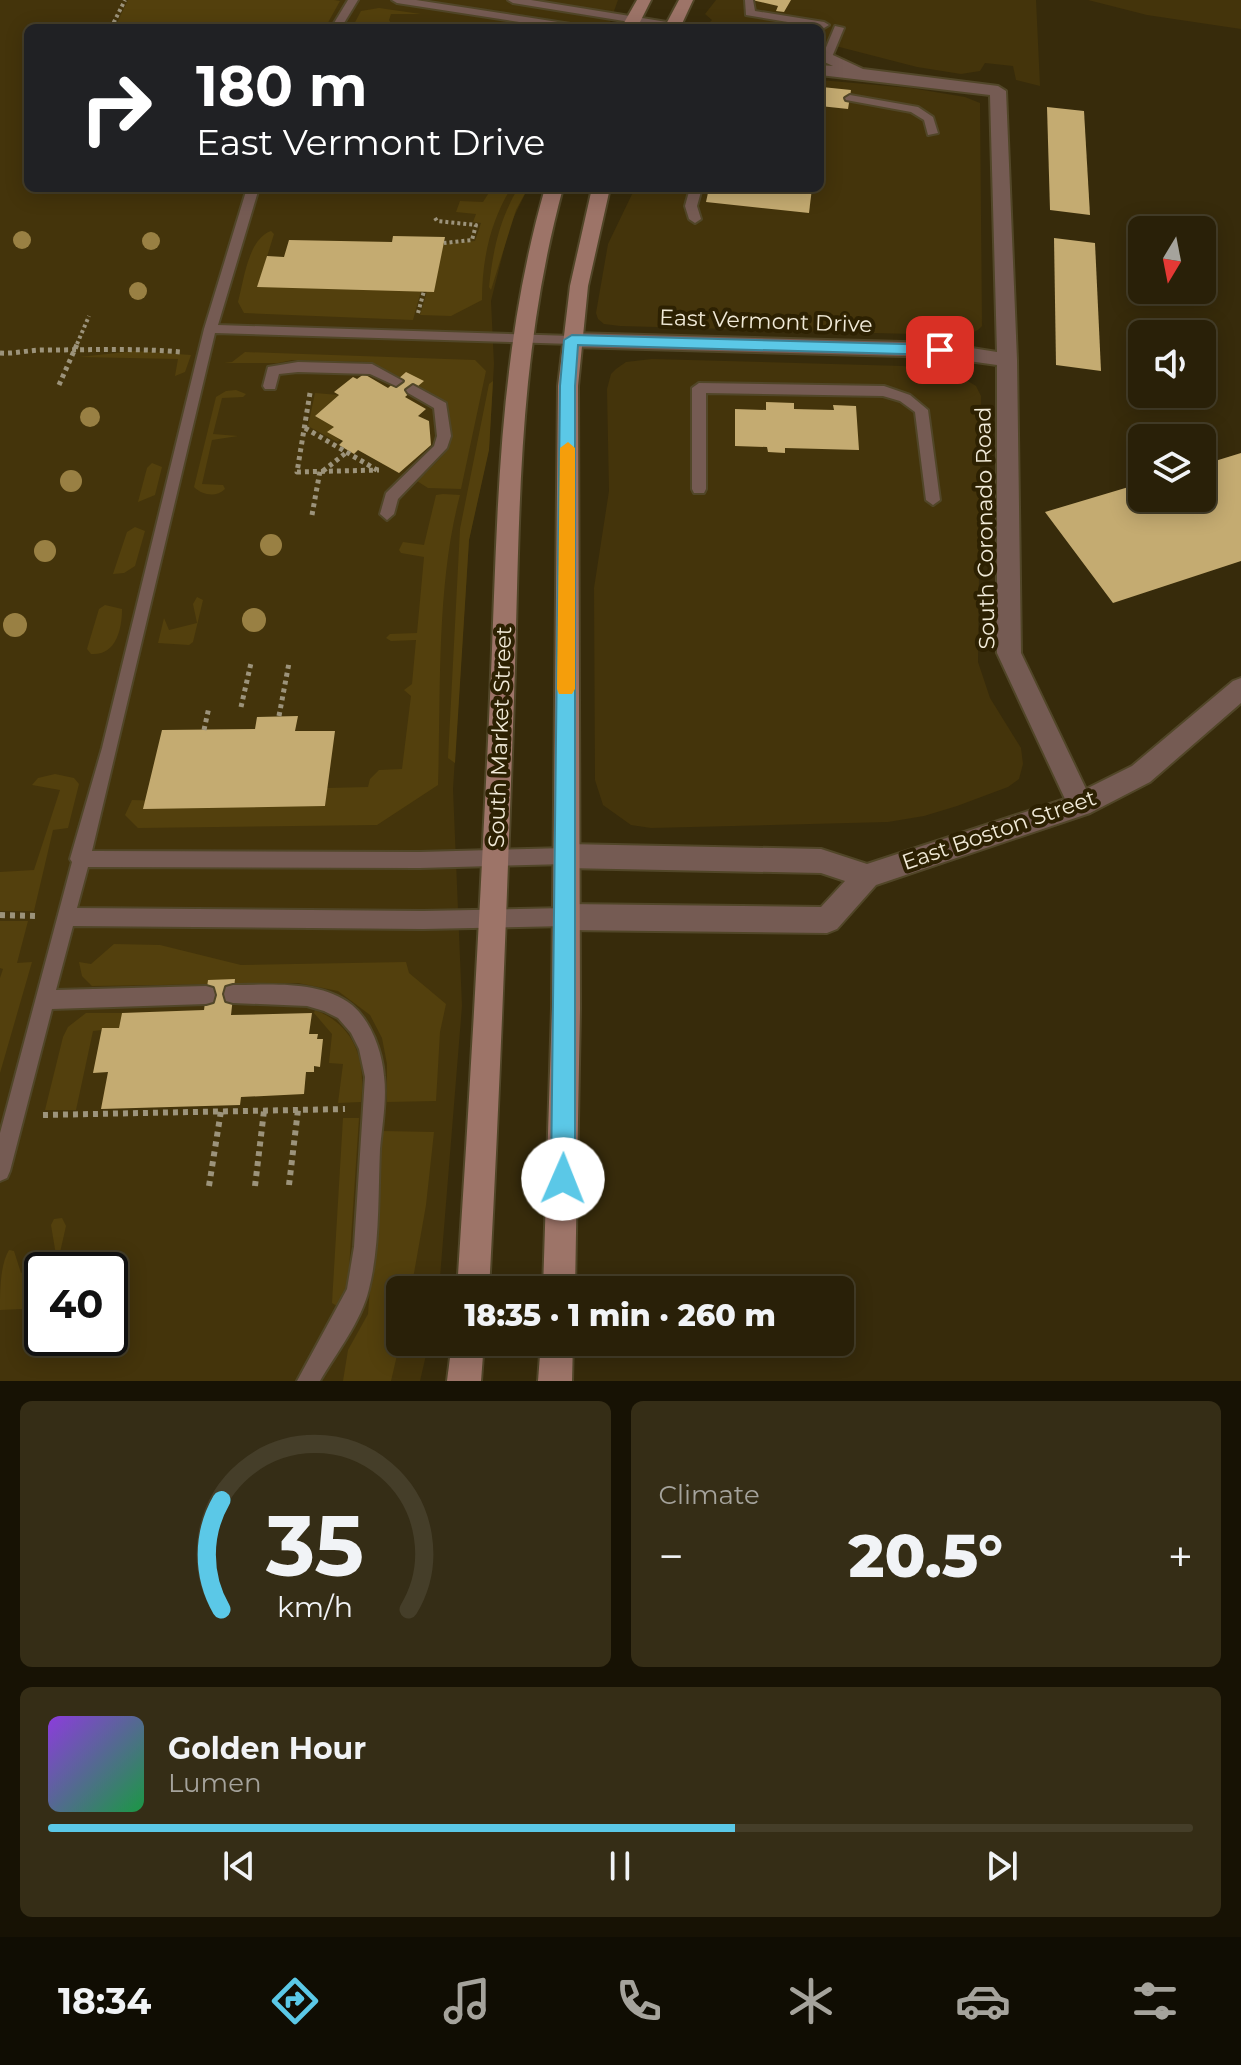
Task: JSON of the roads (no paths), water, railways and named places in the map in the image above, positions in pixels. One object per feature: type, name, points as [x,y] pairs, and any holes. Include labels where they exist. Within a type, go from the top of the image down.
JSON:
[{"type":"street","points":[[631,24],[644,0]]},
{"type":"street","points":[[676,24],[686,0]]},
{"type":"street","name":"South Coronado Road","points":[[824,61],[859,73],[998,91],[1007,360],[1009,653],[1081,805]]},
{"type":"street","name":"South Market Street","points":[[474,1276],[494,917],[510,462],[532,268],[553,192]]},
{"type":"street","points":[[559,1276],[566,917],[568,386],[583,258],[600,192]]},
{"type":"street","name":"East Vermont Drive","points":[[572,340],[940,350],[1007,360]]},
{"type":"street","name":"East Boston Street","points":[[566,917],[827,920],[867,876],[1081,805],[1141,774],[1241,688]]},
{"type":"street","points":[[566,856],[821,861],[867,876]]},
{"type":"street","points":[[464,1381],[467,1356]]},
{"type":"street","points":[[555,1381],[556,1356]]},
{"type":"lane","points":[[338,24],[353,0]]},
{"type":"lane","points":[[397,0],[551,24]]},
{"type":"lane","points":[[513,0],[631,24]]},
{"type":"lane","points":[[749,2],[750,13],[817,24]]},
{"type":"lane","points":[[766,17],[767,4]]},
{"type":"lane","points":[[824,56],[839,28]]},
{"type":"lane","points":[[850,98],[914,109],[929,119],[932,133]]},
{"type":"lane","points":[[0,1171],[110,748],[210,329],[252,192]]},
{"type":"lane","points":[[695,192],[691,206],[695,219]]},
{"type":"lane","points":[[210,329],[572,340]]},
{"type":"lane","points":[[270,386],[273,370],[298,367],[372,369],[396,381]]},
{"type":"lane","points":[[699,489],[699,388],[884,391],[905,398],[921,410],[933,500]]},
{"type":"lane","points":[[387,514],[391,497],[440,448],[444,436],[441,406],[413,390]]},
{"type":"lane","points":[[79,859],[420,860],[566,856]]},
{"type":"lane","points":[[65,917],[423,920],[566,917]]},
{"type":"lane","points":[[233,994],[314,996],[327,1000],[352,1017],[364,1032],[371,1050],[375,1077],[364,1247],[358,1290],[345,1319],[308,1381]]},
{"type":"lane","points":[[44,1000],[206,995]]}]
